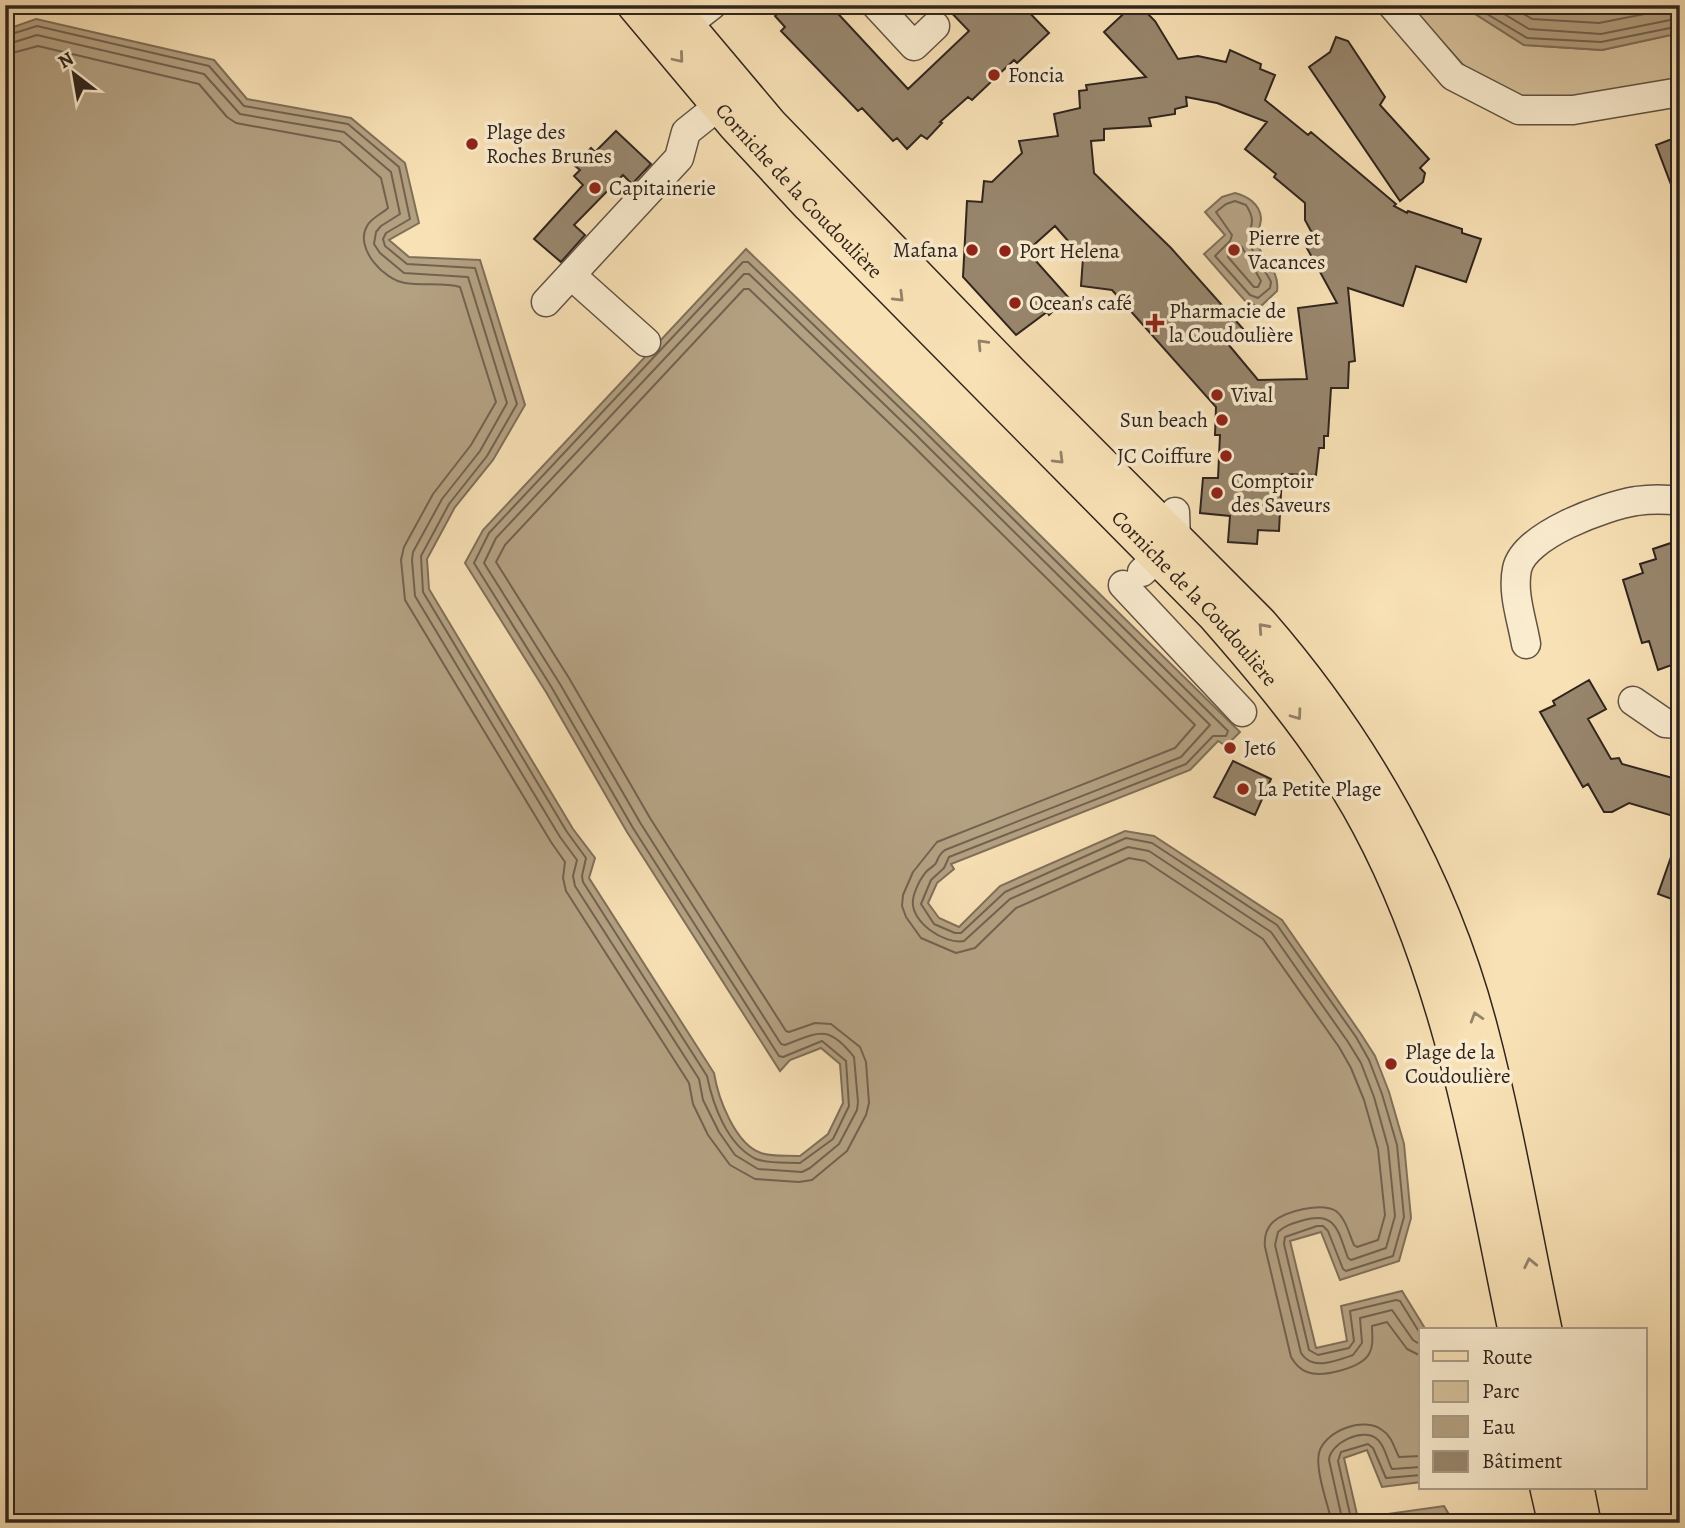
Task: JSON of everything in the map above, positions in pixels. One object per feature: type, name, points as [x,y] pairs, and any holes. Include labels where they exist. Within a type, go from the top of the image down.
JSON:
[{"type":"main road","name":"Corniche de la Coudoulière","points":[[635,5],[729,98],[1019,373],[1154,553],[1260,624],[1315,690],[1387,802],[1422,870],[1448,932],[1480,1028],[1544,1328]]},
{"type":"main road","name":"Corniche de la Coudoulière","points":[[688,12],[729,98],[852,249],[1215,615],[1273,681],[1325,754],[1368,822],[1421,938],[1455,1043],[1516,1328]]},
{"type":"main road","points":[[1548,1490],[1556,1523]]},
{"type":"main road","points":[[1576,1490],[1583,1523]]},
{"type":"street","points":[[876,5],[914,46],[936,26]]},
{"type":"street","points":[[1392,5],[1452,76],[1519,110],[1573,110],[1680,92]]},
{"type":"street","points":[[546,302],[679,158],[686,132],[729,98]]},
{"type":"street","points":[[571,275],[646,342]]},
{"type":"street","points":[[1526,644],[1516,581],[1520,559],[1532,547],[1562,526],[1590,514],[1634,501],[1660,498],[1680,500]]},
{"type":"street","points":[[1154,553],[1242,712]]},
{"type":"street","points":[[1633,701],[1665,723],[1680,724]]},
{"type":"green space","points":[[1409,5],[1461,5],[1524,45],[1602,50],[1680,33],[1680,83],[1581,101],[1522,98],[1465,67]]},
{"type":"water","points":[[1461,5],[1680,5],[1680,33],[1602,50],[1524,45]]},
{"type":"water","points":[[36,19],[214,60],[247,99],[351,118],[405,163],[419,223],[389,240],[409,257],[480,260],[525,405],[493,460],[455,507],[427,559],[429,589],[573,829],[595,858],[589,878],[714,1073],[729,1119],[752,1148],[770,1155],[800,1156],[828,1134],[843,1103],[840,1064],[821,1048],[790,1060],[780,1071],[627,832],[546,692],[465,563],[483,530],[746,249],[1240,732],[1226,746],[1218,741],[1190,770],[951,864],[954,869],[937,883],[928,903],[939,918],[959,927],[1000,886],[1125,831],[1154,836],[1282,920],[1375,1056],[1404,1144],[1411,1218],[1399,1261],[1340,1280],[1321,1232],[1290,1241],[1316,1348],[1347,1341],[1341,1306],[1402,1291],[1425,1328],[1419,1328],[1419,1482],[1382,1487],[1367,1450],[1344,1458],[1359,1523],[5,1523],[5,30]]},
{"type":"water","name":"Pierre et Vacances","points":[[1235,193],[1248,199],[1260,213],[1257,242],[1276,278],[1277,291],[1260,307],[1246,302],[1204,254],[1225,235],[1205,212],[1222,197]]},
{"type":"water","points":[[1444,1506],[1454,1523],[1387,1523],[1387,1514]]},
{"type":"building","points":[[787,5],[830,5],[908,89],[969,31],[944,5],[1022,5],[1049,33],[1017,63],[1014,60],[972,100],[968,97],[940,122],[942,123],[927,139],[921,135],[907,149],[897,138],[893,141],[862,108],[858,111],[781,31],[785,27],[775,16]]},
{"type":"building","points":[[1133,5],[1139,5],[1155,21],[1178,59],[1198,56],[1226,62],[1230,50],[1261,64],[1260,69],[1275,75],[1265,100],[1308,135],[1311,132],[1396,204],[1394,206],[1407,213],[1408,211],[1462,229],[1462,233],[1481,239],[1466,282],[1416,266],[1403,306],[1348,288],[1355,361],[1349,362],[1348,388],[1331,388],[1328,436],[1324,436],[1324,448],[1319,448],[1316,475],[1282,474],[1279,531],[1258,530],[1257,544],[1228,542],[1230,516],[1200,513],[1203,478],[1218,478],[1220,435],[1215,435],[1216,407],[1112,290],[1081,286],[1083,258],[1055,226],[1027,251],[1068,297],[1049,315],[1047,312],[1016,335],[963,277],[967,201],[982,202],[984,181],[992,182],[1022,153],[1019,141],[1058,136],[1054,114],[1080,108],[1079,91],[1087,90],[1086,85],[1146,77],[1104,32]],"holes":[[[1186,97],[1217,103],[1267,122],[1245,149],[1276,174],[1274,177],[1305,203],[1305,220],[1312,233],[1302,239],[1337,303],[1298,308],[1307,379],[1258,380],[1228,344],[1244,330],[1171,248],[1094,173],[1091,141],[1104,140],[1104,129],[1151,126],[1149,118],[1175,114],[1175,109],[1187,106]]]},
{"type":"building","points":[[1336,37],[1348,41],[1385,97],[1380,105],[1429,159],[1420,168],[1425,173],[1423,182],[1400,201],[1309,67],[1330,52]]},
{"type":"building","points":[[616,131],[651,164],[632,184],[623,175],[574,225],[585,235],[561,262],[534,239],[583,185],[574,176],[580,170],[575,166],[591,148],[595,152]]},
{"type":"building","points":[[1680,136],[1680,203],[1678,203],[1656,145]]},
{"type":"building","points":[[1680,540],[1680,662],[1658,670],[1649,641],[1642,643],[1623,580],[1643,573],[1640,564],[1656,559],[1653,549]]},
{"type":"building","points":[[1589,680],[1606,709],[1588,719],[1611,759],[1619,758],[1622,764],[1680,780],[1680,818],[1629,803],[1612,812],[1604,812],[1588,784],[1583,787],[1540,712],[1555,705],[1553,701]]},
{"type":"building","name":"La Petite Plage","points":[[1233,761],[1271,779],[1255,815],[1214,797]]},
{"type":"building","points":[[1677,840],[1680,841],[1680,902],[1658,894]]},
{"type":"place","name":"Foncia","points":[[994,75]]},
{"type":"place","name":"Plage des Roches Brunes","points":[[472,144]]},
{"type":"place","name":"Capitainerie","points":[[595,188]]},
{"type":"place","name":"Mafana","points":[[972,250]]},
{"type":"place","name":"Pierre et Vacances","points":[[1234,250]]},
{"type":"place","name":"Port Helena","points":[[1005,251]]},
{"type":"place","name":"Ocean's café","points":[[1015,303]]},
{"type":"place","name":"Pharmacie de la Coudoulière","points":[[1155,323]]},
{"type":"place","name":"Vival","points":[[1217,395]]},
{"type":"place","name":"Sun beach","points":[[1222,420]]},
{"type":"place","name":"JC Coiffure","points":[[1226,456]]},
{"type":"place","name":"Comptoir des Saveurs","points":[[1217,493]]},
{"type":"place","name":"Jet6","points":[[1230,748]]},
{"type":"place","name":"La Petite Plage","points":[[1243,789]]},
{"type":"place","name":"Plage de la Coudoulière","points":[[1391,1064]]}]
